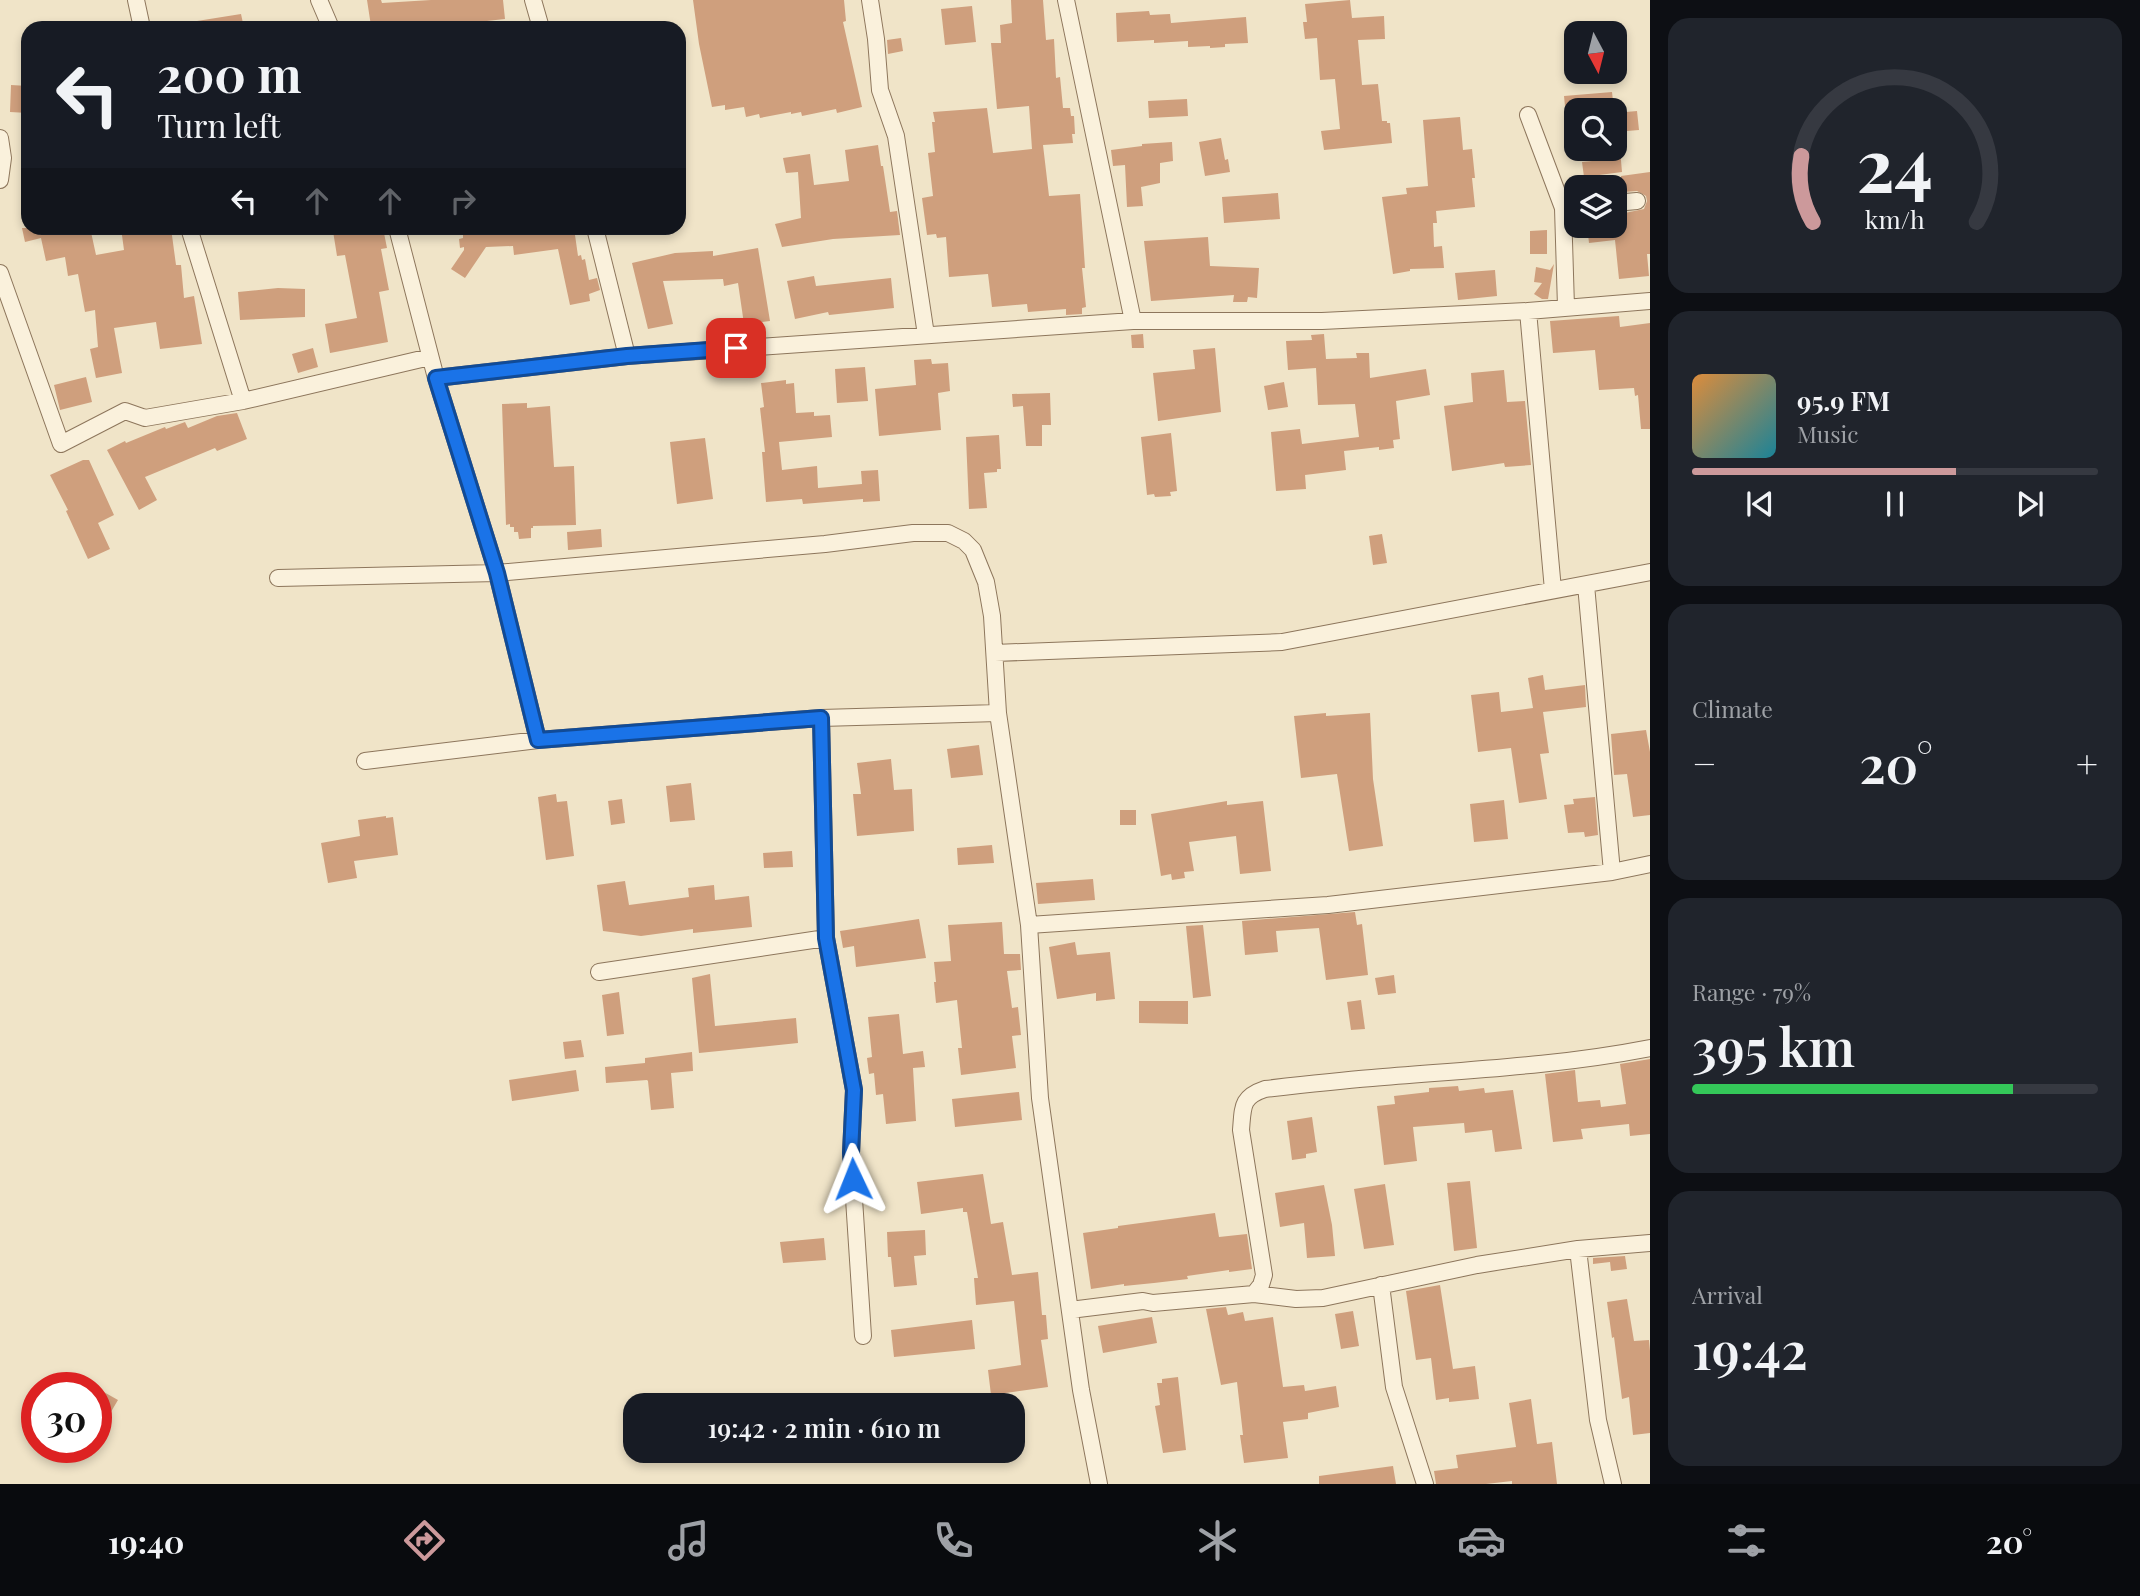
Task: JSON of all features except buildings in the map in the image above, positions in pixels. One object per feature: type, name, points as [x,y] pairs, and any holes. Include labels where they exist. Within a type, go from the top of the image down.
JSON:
[{"type":"street","points":[[136,0],[140,21]]},
{"type":"street","points":[[319,0],[328,21]]},
{"type":"street","points":[[533,0],[539,21]]},
{"type":"street","points":[[870,0],[880,90],[896,136],[926,335]]},
{"type":"street","points":[[1066,0],[1133,321]]},
{"type":"street","points":[[1528,116],[1564,194]]},
{"type":"street","points":[[0,138],[3,158],[0,180]]},
{"type":"street","points":[[1627,202],[1637,201]]},
{"type":"street","points":[[191,235],[243,401]]},
{"type":"street","points":[[399,235],[436,378],[497,573],[538,740]]},
{"type":"street","points":[[596,235],[627,356]]},
{"type":"street","points":[[1566,306],[1569,238]]},
{"type":"street","points":[[0,273],[61,444],[125,411],[145,418],[243,401],[430,357]]},
{"type":"street","points":[[436,378],[627,356],[1133,321],[1322,321],[1528,311],[1650,301]]},
{"type":"street","points":[[1528,311],[1553,590]]},
{"type":"street","points":[[278,578],[497,573],[825,544],[913,533],[948,533],[964,541],[973,550],[986,582],[995,653],[998,713],[1029,925],[1041,1098],[1081,1390],[1099,1484]]},
{"type":"street","points":[[995,653],[1282,642],[1650,572]]},
{"type":"street","points":[[1586,585],[1612,872]]},
{"type":"street","points":[[365,761],[538,740],[821,718],[998,713]]},
{"type":"street","points":[[821,718],[826,938],[854,1090],[851,1153],[863,1336]]},
{"type":"street","points":[[1029,925],[1328,905],[1612,872],[1650,864]]},
{"type":"street","points":[[599,972],[826,938]]},
{"type":"street","points":[[1254,1294],[1264,1275],[1241,1130],[1243,1107],[1251,1094],[1265,1089],[1371,1078],[1493,1070],[1650,1048]]},
{"type":"street","points":[[1070,1310],[1143,1301],[1153,1303],[1254,1294],[1296,1299],[1323,1298],[1477,1265],[1578,1249],[1650,1243]]},
{"type":"street","points":[[1578,1249],[1598,1420],[1612,1484]]},
{"type":"street","points":[[1381,1285],[1394,1387],[1425,1484]]},
{"type":"route","points":[[736,348],[627,356],[436,378],[497,573],[538,740],[821,718],[826,938],[854,1090],[851,1153],[853,1179]]}]
